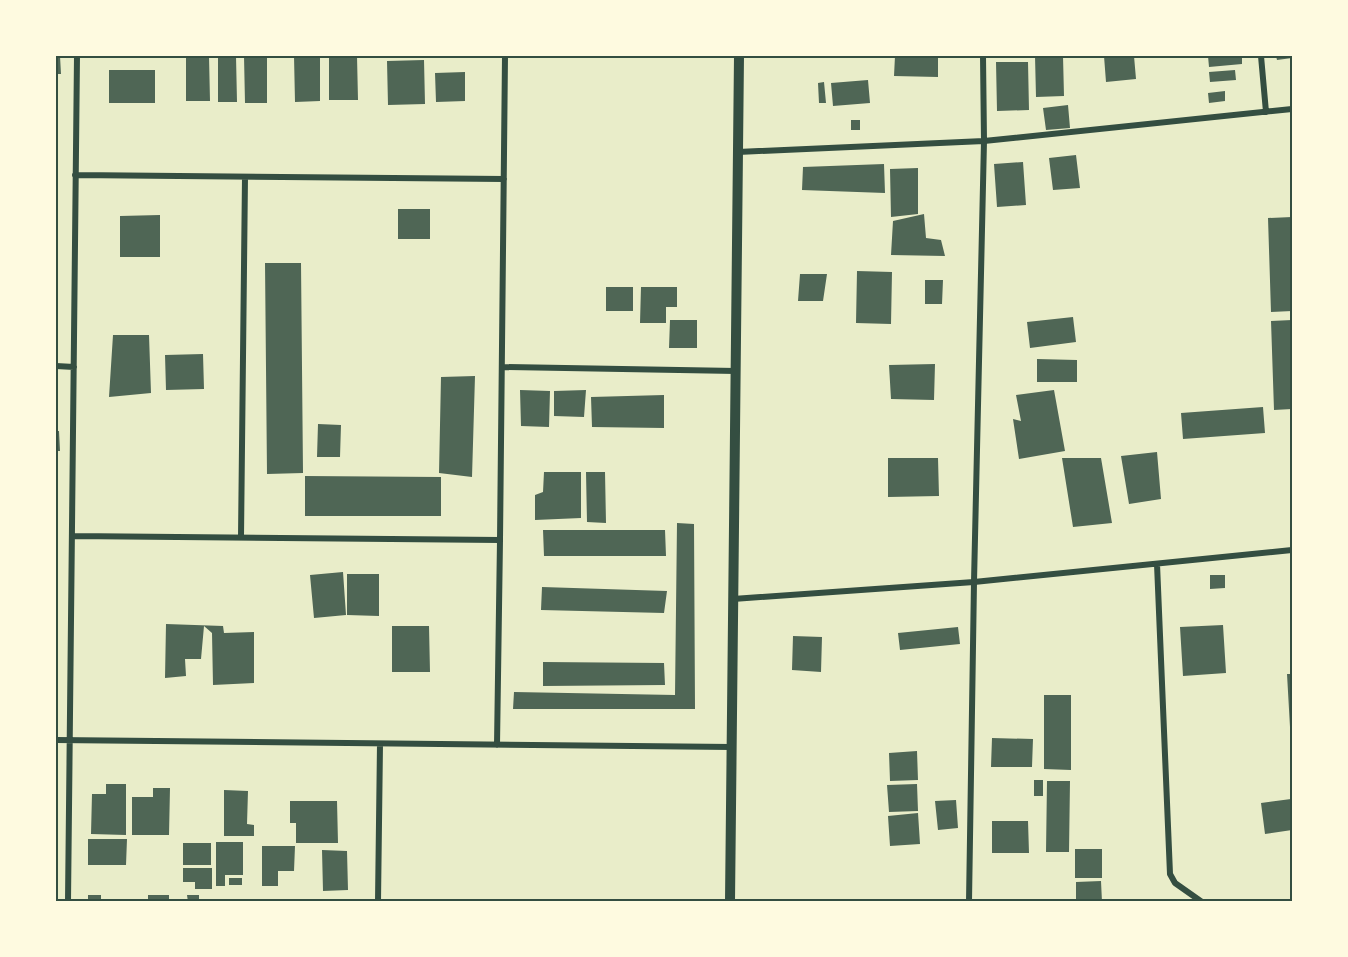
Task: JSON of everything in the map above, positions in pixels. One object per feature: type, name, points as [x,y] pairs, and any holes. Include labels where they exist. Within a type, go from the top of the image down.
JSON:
[{"type":"street","points":[[68,902],[77,56]]},
{"type":"street","points":[[497,745],[505,56]]},
{"type":"street","points":[[730,902],[740,56]]},
{"type":"street","points":[[969,902],[984,141],[983,56]]},
{"type":"street","points":[[1261,56],[1266,112]]},
{"type":"street","points":[[738,152],[984,141],[1293,110]]},
{"type":"street","points":[[75,175],[504,179]]},
{"type":"street","points":[[241,537],[245,177]]},
{"type":"street","points":[[56,366],[74,367]]},
{"type":"street","points":[[502,367],[736,371]]},
{"type":"street","points":[[72,536],[500,540]]},
{"type":"street","points":[[733,599],[974,582],[1293,550]]},
{"type":"street","points":[[1157,564],[1170,874],[1175,883],[1202,902]]},
{"type":"street","points":[[56,740],[732,747]]},
{"type":"street","points":[[378,902],[380,744]]},
{"type":"building","points":[[56,56],[60,56],[61,74],[56,74]]},
{"type":"building","points":[[186,56],[209,56],[210,101],[186,101]]},
{"type":"building","points":[[218,56],[236,56],[237,102],[218,102]]},
{"type":"building","points":[[244,56],[267,56],[267,103],[245,103]]},
{"type":"building","points":[[294,56],[320,56],[320,101],[295,102]]},
{"type":"building","points":[[329,56],[357,56],[358,100],[329,100]]},
{"type":"building","points":[[895,56],[938,56],[938,77],[894,76]]},
{"type":"building","points":[[1035,56],[1063,56],[1064,96],[1036,97]]},
{"type":"building","points":[[1104,56],[1134,56],[1136,79],[1106,82]]},
{"type":"building","points":[[1208,56],[1242,56],[1242,64],[1209,67]]},
{"type":"building","points":[[1276,56],[1292,56],[1292,58],[1277,60]]},
{"type":"building","points":[[424,60],[425,104],[388,105],[387,61]]},
{"type":"building","points":[[996,62],[1028,62],[1029,110],[997,111]]},
{"type":"building","points":[[109,70],[155,70],[155,103],[109,103]]},
{"type":"building","points":[[1235,70],[1236,80],[1210,82],[1209,72]]},
{"type":"building","points":[[465,72],[465,101],[436,102],[435,73]]},
{"type":"building","points":[[868,80],[870,103],[833,106],[831,83]]},
{"type":"building","points":[[824,82],[826,103],[819,103],[818,83]]},
{"type":"building","points":[[1225,91],[1225,101],[1209,103],[1208,93]]},
{"type":"building","points":[[1068,105],[1070,128],[1046,130],[1043,108]]},
{"type":"building","points":[[851,120],[860,120],[860,130],[851,130]]},
{"type":"building","points":[[1076,155],[1080,188],[1053,190],[1049,158]]},
{"type":"building","points":[[1023,162],[1026,205],[997,207],[994,164]]},
{"type":"building","points":[[884,164],[885,193],[802,190],[803,167]]},
{"type":"building","points":[[918,168],[918,214],[891,217],[890,169]]},
{"type":"building","points":[[398,209],[430,209],[430,239],[398,239]]},
{"type":"building","points":[[924,214],[926,238],[941,240],[945,256],[891,255],[893,221]]},
{"type":"building","points":[[160,215],[160,257],[120,257],[120,216]]},
{"type":"building","points":[[1292,217],[1292,311],[1271,312],[1268,218]]},
{"type":"building","points":[[265,263],[301,263],[303,473],[267,474]]},
{"type":"building","points":[[857,271],[892,272],[891,324],[856,323]]},
{"type":"building","points":[[800,274],[827,274],[823,301],[798,301]]},
{"type":"building","points":[[925,280],[943,280],[942,304],[925,304]]},
{"type":"building","points":[[606,287],[633,287],[633,311],[606,311]]},
{"type":"building","points":[[641,287],[677,287],[677,307],[666,307],[666,323],[640,323]]},
{"type":"building","points":[[1073,317],[1076,342],[1030,348],[1027,322]]},
{"type":"building","points":[[670,320],[697,320],[697,348],[669,348]]},
{"type":"building","points":[[1292,320],[1292,409],[1274,410],[1271,321]]},
{"type":"building","points":[[113,335],[149,335],[151,393],[109,397]]},
{"type":"building","points":[[203,354],[204,389],[166,390],[165,355]]},
{"type":"building","points":[[1037,359],[1077,360],[1077,382],[1037,382]]},
{"type":"building","points":[[935,364],[934,400],[891,399],[889,365]]},
{"type":"building","points":[[475,376],[472,477],[439,473],[441,377]]},
{"type":"building","points":[[520,390],[550,391],[549,427],[521,426]]},
{"type":"building","points":[[586,390],[584,417],[554,416],[554,391]]},
{"type":"building","points":[[1054,390],[1065,451],[1019,459],[1013,419],[1021,421],[1016,395]]},
{"type":"building","points":[[664,395],[664,428],[592,427],[591,397]]},
{"type":"building","points":[[1263,407],[1265,433],[1183,439],[1181,413]]},
{"type":"building","points":[[318,424],[341,425],[340,457],[317,457]]},
{"type":"building","points":[[56,431],[59,431],[60,451],[56,451]]},
{"type":"building","points":[[1157,452],[1161,499],[1129,504],[1121,456]]},
{"type":"building","points":[[888,458],[938,458],[939,496],[888,497]]},
{"type":"building","points":[[1062,458],[1101,458],[1112,523],[1073,527]]},
{"type":"building","points":[[544,472],[581,472],[581,518],[535,520],[535,495],[543,492]]},
{"type":"building","points":[[586,472],[605,472],[606,523],[587,522]]},
{"type":"building","points":[[305,476],[441,477],[441,516],[305,516]]},
{"type":"building","points":[[677,523],[694,524],[695,709],[513,709],[514,692],[675,695]]},
{"type":"building","points":[[543,530],[665,530],[666,556],[544,556]]},
{"type":"building","points":[[343,572],[346,615],[314,618],[310,575]]},
{"type":"building","points":[[347,574],[379,574],[379,616],[347,615]]},
{"type":"building","points":[[1210,575],[1225,575],[1225,588],[1210,589]]},
{"type":"building","points":[[542,587],[667,591],[664,613],[541,610]]},
{"type":"building","points":[[166,624],[223,626],[224,633],[254,632],[254,683],[213,685],[212,633],[204,626],[201,659],[185,659],[186,676],[165,678]]},
{"type":"building","points":[[1223,625],[1226,673],[1183,676],[1180,627]]},
{"type":"building","points":[[392,626],[429,626],[430,672],[392,672]]},
{"type":"building","points":[[958,627],[960,644],[900,650],[898,633]]},
{"type":"building","points":[[793,636],[822,637],[821,672],[792,670]]},
{"type":"building","points":[[543,662],[664,663],[665,685],[543,686]]},
{"type":"building","points":[[1287,674],[1292,674],[1292,727],[1290,727]]},
{"type":"building","points":[[1044,695],[1071,695],[1071,770],[1044,769]]},
{"type":"building","points":[[992,738],[1033,739],[1032,767],[991,767]]},
{"type":"building","points":[[917,751],[918,780],[890,781],[889,753]]},
{"type":"building","points":[[1034,780],[1043,780],[1043,796],[1034,796]]},
{"type":"building","points":[[1047,781],[1070,781],[1069,852],[1046,852]]},
{"type":"building","points":[[106,784],[126,784],[126,835],[91,834],[92,794],[106,794]]},
{"type":"building","points":[[917,784],[918,811],[889,812],[887,785]]},
{"type":"building","points":[[153,788],[170,788],[169,835],[132,835],[132,797],[153,797]]},
{"type":"building","points":[[224,790],[248,791],[247,824],[254,825],[254,836],[224,836]]},
{"type":"building","points":[[1291,799],[1292,830],[1265,834],[1261,803]]},
{"type":"building","points":[[956,800],[958,828],[938,830],[935,801]]},
{"type":"building","points":[[290,801],[337,801],[338,843],[296,843],[296,823],[290,823]]},
{"type":"building","points":[[918,813],[920,844],[890,846],[888,816]]},
{"type":"building","points":[[992,821],[1028,821],[1029,853],[992,853]]},
{"type":"building","points":[[88,839],[127,839],[126,865],[88,865]]},
{"type":"building","points":[[216,842],[243,842],[243,875],[225,875],[225,886],[216,886]]},
{"type":"building","points":[[183,843],[211,843],[211,865],[183,865]]},
{"type":"building","points":[[262,846],[295,846],[294,871],[278,871],[278,886],[262,886]]},
{"type":"building","points":[[1075,849],[1102,849],[1102,878],[1075,878]]},
{"type":"building","points":[[322,850],[347,851],[348,890],[323,891]]},
{"type":"building","points":[[183,868],[212,868],[212,889],[195,889],[195,882],[183,882]]},
{"type":"building","points":[[229,878],[242,878],[242,885],[229,885]]},
{"type":"building","points":[[1101,881],[1102,902],[1076,902],[1076,882]]},
{"type":"building","points":[[88,895],[101,895],[101,902],[88,902]]},
{"type":"building","points":[[148,895],[169,895],[169,902],[148,902]]},
{"type":"building","points":[[187,895],[199,895],[199,902],[188,902]]}]
